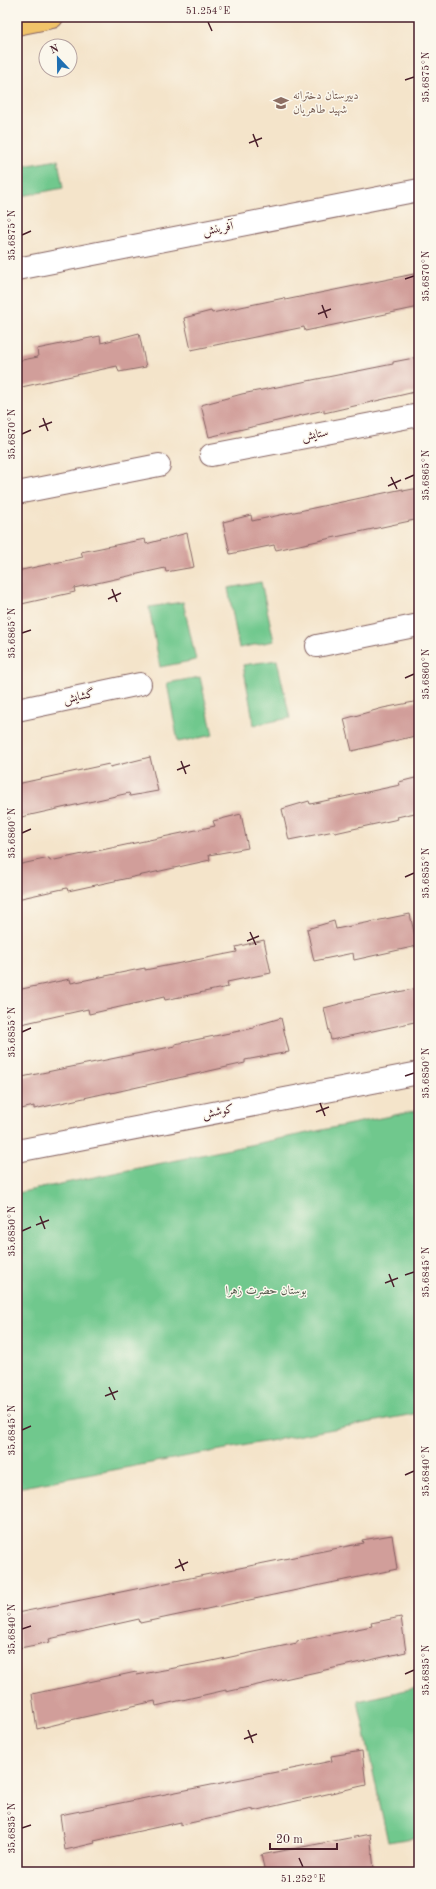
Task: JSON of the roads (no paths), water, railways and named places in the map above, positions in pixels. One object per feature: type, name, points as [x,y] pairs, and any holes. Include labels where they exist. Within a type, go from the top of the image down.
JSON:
[{"type":"main road","points":[[17,24],[52,17]]},
{"type":"street","name":"آفرینش","points":[[17,269],[419,190]]},
{"type":"street","name":"ستایش","points":[[211,455],[419,414]]},
{"type":"street","points":[[17,493],[159,465]]},
{"type":"street","points":[[317,646],[419,625]]},
{"type":"street","name":"گشایش","points":[[17,710],[140,684]]},
{"type":"street","name":"کوشش","points":[[17,1150],[419,1073]]},
{"type":"place","name":"دبیرستان دخترانه شهید طاهریان","points":[[281,103]]},
{"type":"park label","name":"بوستان حضرت زهرا","points":[[266,1291]]}]
